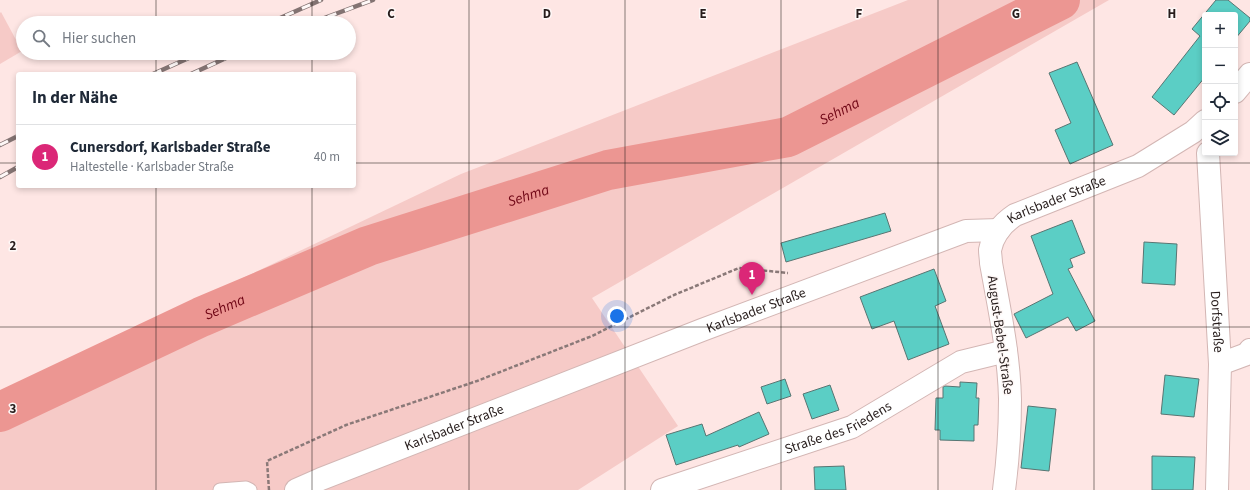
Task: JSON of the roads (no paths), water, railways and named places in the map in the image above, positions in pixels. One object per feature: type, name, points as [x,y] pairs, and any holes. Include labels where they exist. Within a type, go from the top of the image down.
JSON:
[{"type":"main road","points":[[1238,88],[1250,74]]},
{"type":"main road","name":"Karlsbader Straße","points":[[296,490],[328,476],[695,333],[966,231],[999,230],[1006,221],[1015,214],[1138,166],[1201,132]]},
{"type":"main road","name":"Dorfstraße","points":[[1208,156],[1220,364],[1217,490]]},
{"type":"main road","name":"August-Bebel-Straße","points":[[999,230],[990,251],[1006,351],[1010,398],[1009,450],[1004,490]]},
{"type":"main road","points":[[1220,364],[1248,354],[1250,350]]},
{"type":"main road","name":"Straße des Friedens","points":[[662,490],[852,427],[962,362],[1006,351]]},
{"type":"lane","points":[[220,490],[246,488],[250,490]]},
{"type":"waterway","name":"Sehma","points":[[0,412],[201,317],[368,246],[608,170],[788,137],[1060,0]]},
{"type":"railway","points":[[285,16],[321,0]]},
{"type":"railway","points":[[330,16],[373,0]]},
{"type":"railway","points":[[157,72],[184,60]]},
{"type":"railway","points":[[195,72],[222,60]]},
{"type":"railway","points":[[0,145],[16,137]]},
{"type":"railway","points":[[0,177],[16,168]]},
{"type":"place","name":"Cunersdorf, Karlsbader Straße","points":[[752,295]]}]
